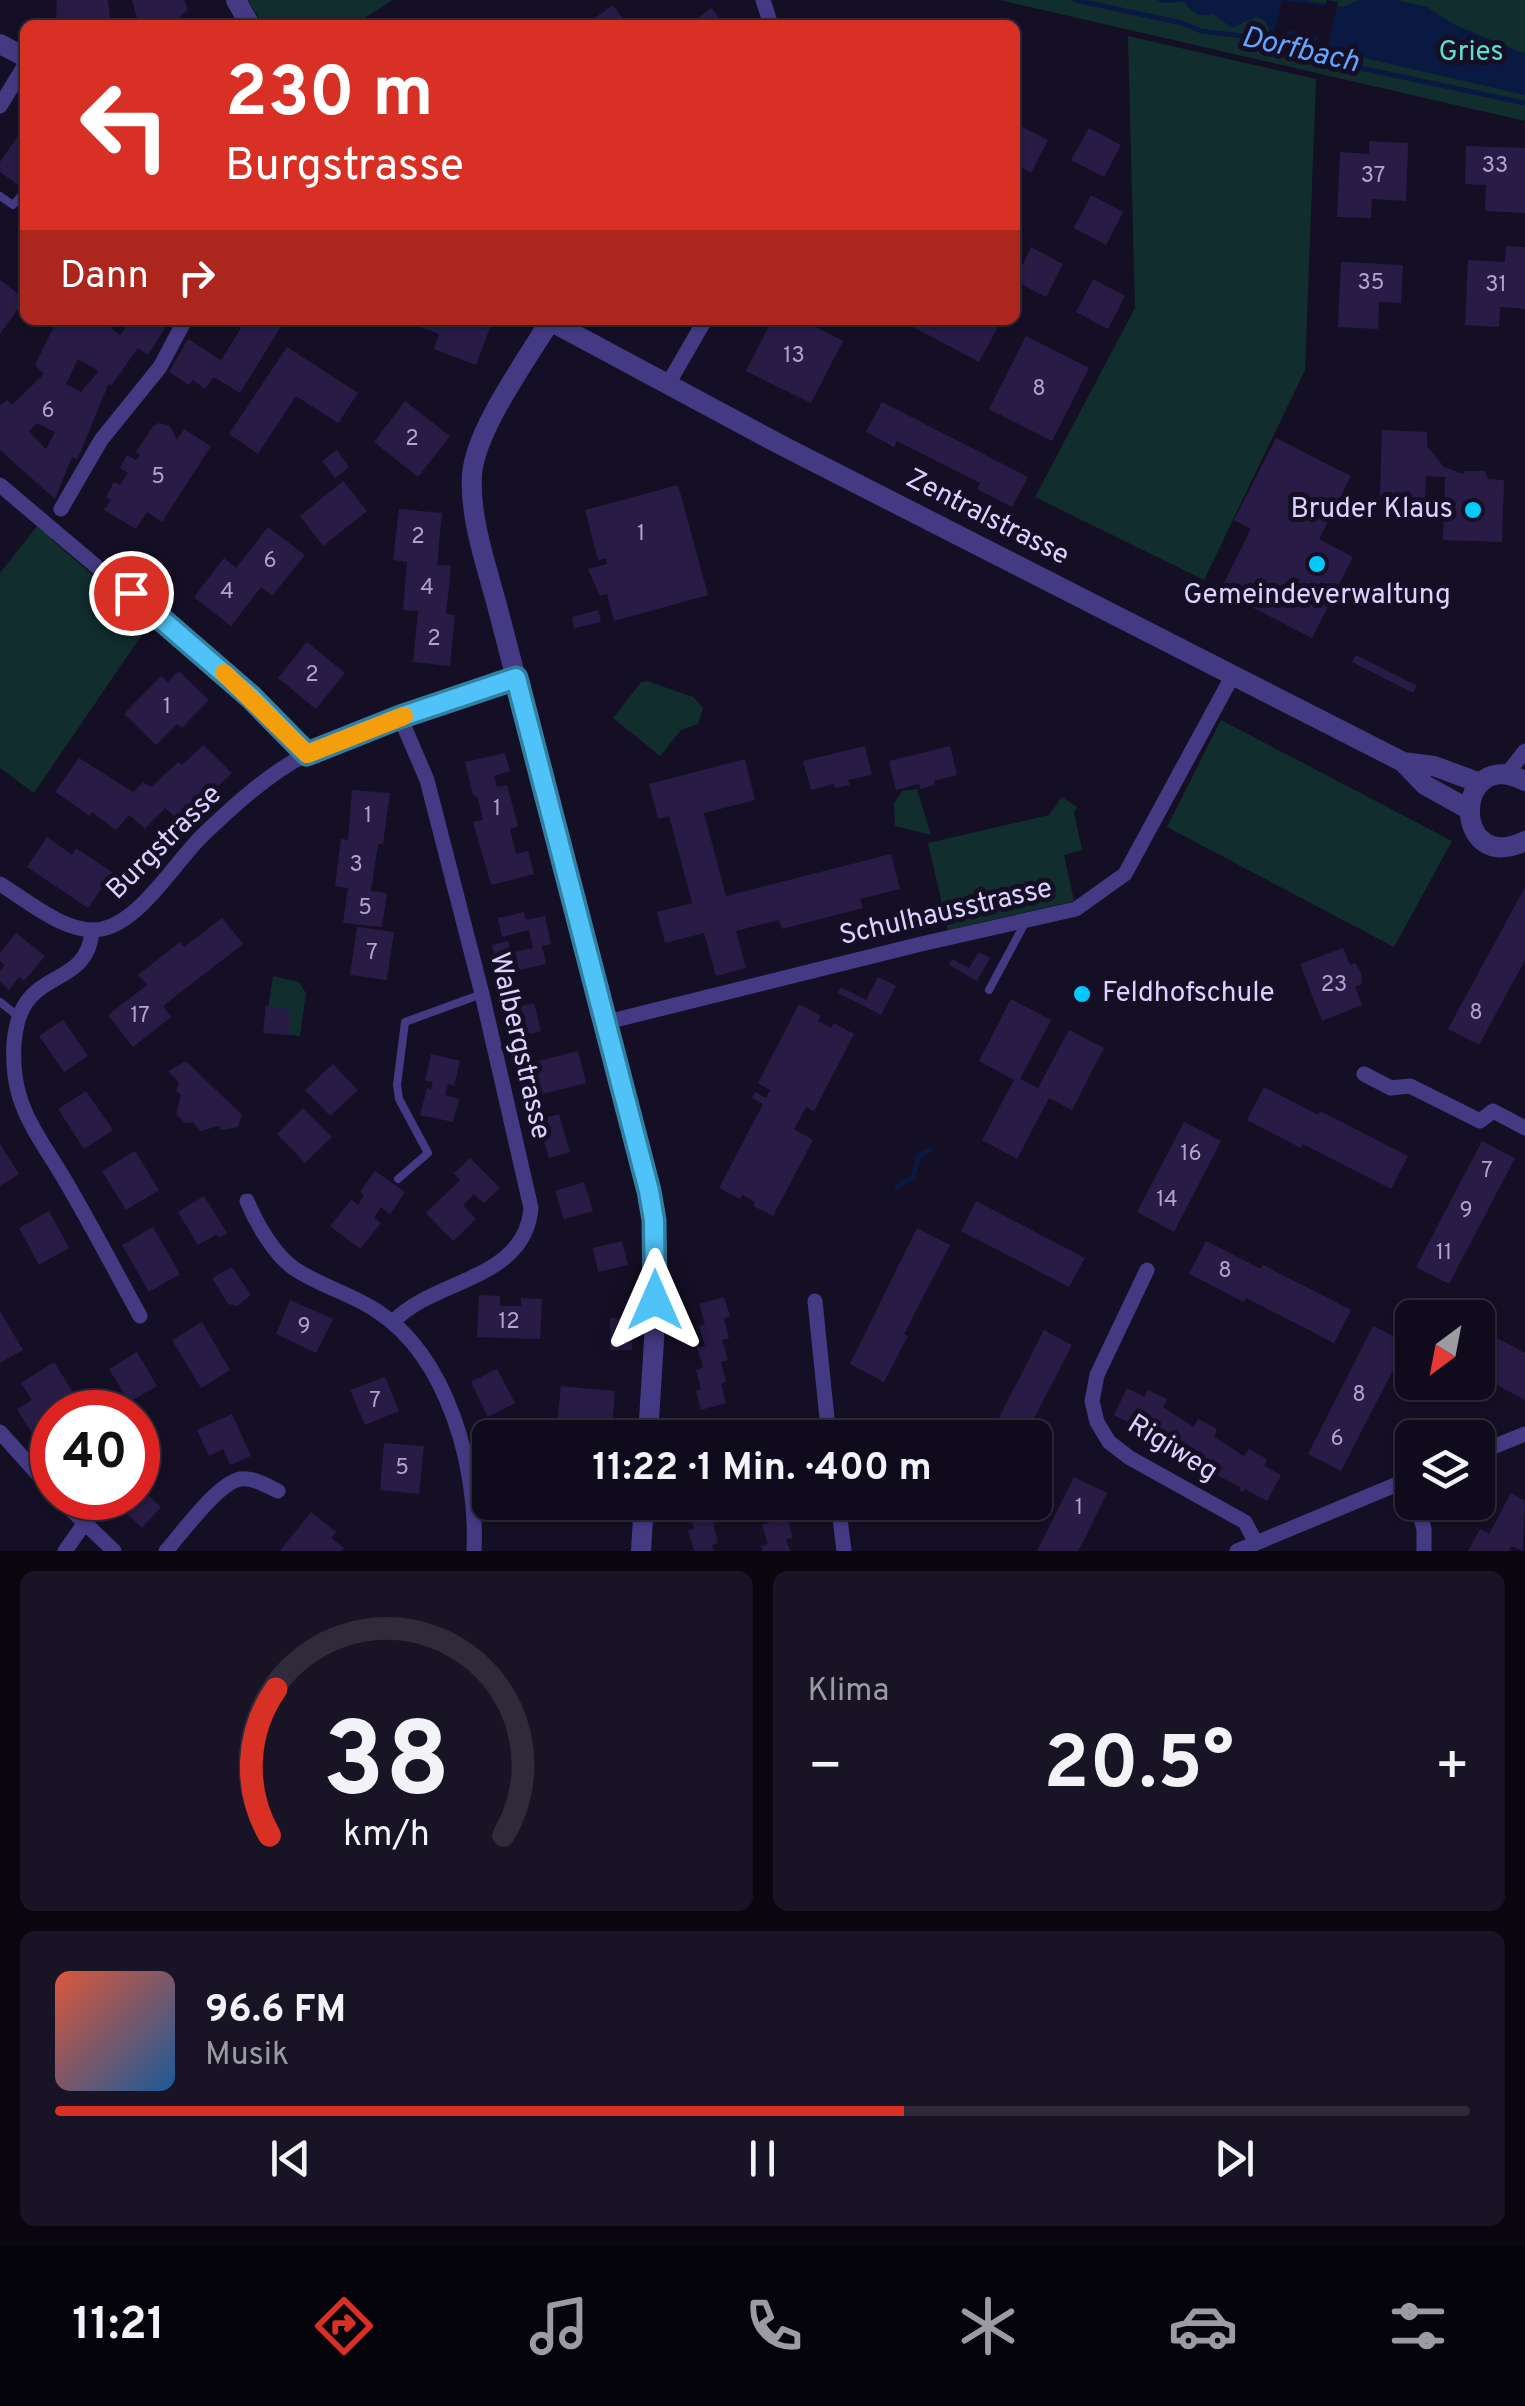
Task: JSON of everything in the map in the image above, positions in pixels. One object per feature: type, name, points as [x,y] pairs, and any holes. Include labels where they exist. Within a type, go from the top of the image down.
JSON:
[{"type":"street","points":[[0,106],[20,73]]},
{"type":"street","points":[[61,509],[101,440],[160,367],[181,325]]},
{"type":"street","points":[[546,325],[478,446],[472,469],[476,517],[607,1022],[654,1220],[655,1300],[649,1420]]},
{"type":"street","name":"Zentralstrasse","points":[[558,325],[781,445],[1403,762],[1434,766],[1480,783]]},
{"type":"street","points":[[668,384],[702,325]]},
{"type":"street","points":[[0,485],[251,697],[307,754]]},
{"type":"street","name":"Schulhausstrasse","points":[[607,1022],[1076,909],[1125,874],[1233,675]]},
{"type":"street","name":"Burgstrasse","points":[[19,1017],[32,994],[80,964],[91,945],[92,930],[111,926],[132,914],[200,838],[265,782],[307,754],[516,678]]},
{"type":"street","name":"Walbergstrasse","points":[[392,1322],[417,1304],[501,1262],[524,1238],[531,1208],[427,780],[400,717]]},
{"type":"street","points":[[1525,751],[1515,778],[1492,776],[1480,783],[1468,809],[1470,822],[1487,843],[1500,847],[1525,841]]},
{"type":"street","name":"Zentralstrasse","points":[[1403,762],[1424,785],[1468,809]]},
{"type":"street","points":[[0,884],[60,920],[92,930]]},
{"type":"street","points":[[19,1017],[16,1071],[26,1113],[140,1316]]},
{"type":"street","points":[[1364,1074],[1391,1088],[1410,1086],[1480,1121],[1492,1111],[1525,1128]]},
{"type":"street","points":[[247,1201],[278,1253],[293,1268],[374,1309],[392,1322],[421,1356],[446,1402],[470,1480],[474,1551]]},
{"type":"street","name":"Rigiweg","points":[[1147,1270],[1097,1376],[1092,1401],[1096,1422],[1109,1442],[1130,1458],[1245,1522],[1256,1543]]},
{"type":"street","points":[[815,1301],[826,1420]]},
{"type":"street","points":[[0,1432],[30,1465]]},
{"type":"street","points":[[1495,1446],[1525,1434]]},
{"type":"street","points":[[166,1551],[227,1486],[240,1479],[255,1480],[278,1491]]},
{"type":"street","points":[[1237,1551],[1395,1490]]},
{"type":"street","points":[[80,1520],[114,1551]]},
{"type":"street","points":[[641,1551],[643,1520]]},
{"type":"street","points":[[840,1520],[844,1551]]},
{"type":"street","points":[[1421,1520],[1424,1551]]},
{"type":"street","points":[[64,1551],[84,1524]]},
{"type":"lane","points":[[0,196],[13,204],[20,196]]},
{"type":"lane","points":[[989,990],[1026,921]]},
{"type":"lane","points":[[398,1179],[428,1153],[399,1100],[397,1085],[405,1022],[482,994]]},
{"type":"lane","points":[[0,1002],[19,1017]]},
{"type":"green space","points":[[248,0],[393,0],[361,20],[260,20]]},
{"type":"green space","name":"Gries","points":[[1000,0],[1525,0],[1525,121]]},
{"type":"green space","points":[[1128,36],[1316,79],[1305,370],[1204,580],[1035,497],[1135,308]]},
{"type":"green space","points":[[42,520],[57,532],[52,540],[96,578],[103,569],[156,614],[34,793],[0,768],[0,573]]},
{"type":"green space","points":[[641,682],[693,697],[703,708],[698,724],[681,730],[660,756],[613,718]]},
{"type":"green space","points":[[1221,720],[1452,841],[1394,947],[1167,827]]},
{"type":"green space","points":[[917,789],[931,835],[895,826],[894,803],[902,791]]},
{"type":"green space","points":[[1062,797],[1077,807],[1074,812],[1082,850],[1064,855],[1074,901],[948,930],[928,843],[1049,815]]},
{"type":"green space","points":[[273,976],[299,982],[306,993],[300,1036],[265,1032]]},
{"type":"water","name":"Dorfbach","points":[[1157,0],[1304,0],[1343,7],[1359,0],[1396,0],[1427,7],[1453,24],[1525,54],[1525,95],[1273,37],[1265,21],[1256,17],[1232,28],[1213,14],[1197,14],[1184,2]]},
{"type":"pier","points":[[1282,0],[1325,6],[1327,0],[1338,2],[1326,55],[1314,52],[1317,37],[1288,30],[1285,45],[1272,42]]},
{"type":"building","points":[[57,0],[108,0],[110,20],[56,20]]},
{"type":"building","points":[[132,0],[184,0],[188,9],[177,20],[137,18]]},
{"type":"building","points":[[613,5],[624,20],[592,20]]},
{"type":"building","points":[[711,8],[721,20],[695,20]]},
{"type":"building","points":[[1020,126],[1048,140],[1031,173],[1020,167]]},
{"type":"building","points":[[1089,128],[1121,145],[1104,177],[1071,160]]},
{"type":"building","points":[[20,132],[17,184],[0,172],[0,162]]},
{"type":"building","points":[[1369,141],[1408,143],[1406,201],[1372,199],[1371,218],[1337,217],[1340,152],[1369,154]]},
{"type":"building","points":[[1466,146],[1525,148],[1525,213],[1485,211],[1486,185],[1465,184]]},
{"type":"building","points":[[1091,195],[1123,212],[1106,245],[1074,228]]},
{"type":"building","points":[[1506,246],[1525,247],[1525,309],[1500,307],[1499,327],[1465,325],[1468,260],[1505,262]]},
{"type":"building","points":[[1031,247],[1063,264],[1046,297],[1020,284],[1020,270]]},
{"type":"building","points":[[1341,262],[1403,265],[1401,303],[1379,302],[1378,329],[1338,327]]},
{"type":"building","points":[[1093,279],[1125,296],[1108,329],[1076,312]]},
{"type":"building","points":[[0,280],[20,295],[20,306],[0,334]]},
{"type":"building","points":[[55,325],[108,325],[120,335],[127,325],[167,325],[148,355],[138,348],[111,386],[109,383],[77,460],[72,457],[55,499],[0,450],[0,406],[7,400],[12,405],[44,374],[35,365]],"holes":[[[78,359],[99,371],[81,392],[66,384]],[[37,423],[55,432],[46,449],[29,431]]]},
{"type":"building","points":[[243,325],[282,325],[240,393],[214,377],[205,389],[193,380],[189,385],[169,372],[188,339],[221,360]]},
{"type":"building","points":[[491,325],[476,365],[434,349],[439,334],[418,326]]},
{"type":"building","points":[[769,325],[812,325],[843,341],[811,403],[746,371]]},
{"type":"building","points":[[909,325],[999,325],[979,362]]},
{"type":"building","points":[[1026,336],[1089,368],[1052,441],[989,409]]},
{"type":"building","points":[[287,347],[358,393],[338,423],[296,396],[258,454],[229,434]]},
{"type":"building","points":[[405,401],[450,436],[418,477],[374,442]]},
{"type":"building","points":[[882,402],[1028,477],[1012,507],[977,489],[980,483],[897,441],[894,447],[866,432]]},
{"type":"building","points":[[159,423],[170,426],[177,440],[184,429],[211,446],[162,522],[147,512],[136,529],[104,510],[111,500],[106,497],[114,482],[120,485],[128,473],[120,468],[127,455],[136,460],[140,455],[136,452]]},
{"type":"building","points":[[1382,430],[1427,432],[1427,446],[1444,467],[1463,474],[1485,471],[1488,479],[1504,480],[1502,542],[1443,540],[1445,477],[1426,476],[1425,498],[1380,496]]},
{"type":"building","points":[[1276,438],[1351,476],[1319,539],[1353,557],[1312,638],[1220,591],[1251,529],[1234,520]]},
{"type":"building","points":[[337,450],[349,467],[335,478],[322,461]]},
{"type":"building","points":[[343,481],[367,511],[323,546],[300,516]]},
{"type":"building","points":[[678,485],[708,595],[614,621],[607,594],[600,596],[588,569],[607,564],[606,558],[598,560],[585,510]]},
{"type":"building","points":[[399,509],[442,513],[437,565],[451,566],[446,614],[455,615],[450,666],[413,662],[418,611],[403,610],[407,562],[393,560]]},
{"type":"building","points":[[268,527],[305,555],[272,596],[261,587],[231,626],[194,597],[224,558],[236,568]]},
{"type":"building","points":[[598,610],[601,622],[574,628],[572,617]]},
{"type":"building","points":[[307,642],[345,673],[316,709],[278,678]]},
{"type":"building","points":[[1356,655],[1417,686],[1413,693],[1352,662]]},
{"type":"building","points":[[179,671],[209,700],[182,728],[177,724],[156,745],[124,714],[161,676],[168,682]]},
{"type":"building","points":[[203,745],[232,773],[178,820],[165,808],[145,829],[129,815],[116,830],[55,792],[79,758],[133,792],[143,782],[151,787]]},
{"type":"building","points":[[865,746],[872,775],[848,780],[850,785],[835,788],[834,784],[811,790],[803,761]]},
{"type":"building","points":[[950,746],[957,775],[920,789],[919,784],[896,790],[889,761]]},
{"type":"building","points":[[505,753],[510,771],[494,776],[497,787],[507,785],[518,826],[510,829],[516,854],[528,851],[534,874],[491,885],[473,822],[483,820],[465,762]]},
{"type":"building","points":[[745,759],[755,800],[704,813],[726,896],[891,854],[900,889],[860,899],[863,908],[782,929],[779,920],[736,931],[746,968],[716,976],[704,933],[665,943],[657,912],[692,903],[669,816],[658,819],[649,784]]},
{"type":"building","points":[[352,790],[390,793],[371,891],[387,893],[382,927],[343,923],[348,888],[335,886],[341,839],[348,840]]},
{"type":"building","points":[[47,837],[72,855],[76,848],[113,873],[88,908],[27,867]]},
{"type":"building","points":[[1525,887],[1525,960],[1479,1045],[1448,1029]]},
{"type":"building","points":[[524,912],[526,920],[545,916],[551,944],[542,946],[546,964],[519,970],[515,952],[533,948],[529,930],[502,937],[498,918]]},
{"type":"building","points":[[222,918],[243,944],[163,1006],[171,1017],[133,1047],[108,1015],[147,985],[138,975],[180,942],[184,947]]},
{"type":"building","points":[[357,927],[394,932],[387,980],[350,975]]},
{"type":"building","points":[[16,933],[45,956],[24,981],[19,977],[9,990],[0,982],[0,971],[5,965],[0,961],[0,953]]},
{"type":"building","points":[[508,941],[516,970],[499,974],[492,945]]},
{"type":"building","points":[[1343,948],[1350,965],[1355,963],[1361,973],[1362,984],[1355,987],[1362,1005],[1322,1021],[1300,964]]},
{"type":"building","points":[[979,952],[990,958],[977,981],[949,965],[952,959],[969,968]]},
{"type":"building","points":[[878,977],[896,986],[881,1015],[838,993],[841,987],[866,1000]]},
{"type":"building","points":[[1011,999],[1051,1020],[1020,1079],[1038,1088],[1069,1030],[1104,1048],[1072,1110],[1049,1098],[1017,1159],[982,1140],[1014,1080],[979,1061]]},
{"type":"building","points":[[534,1003],[541,1031],[517,1037],[510,1009]]},
{"type":"building","points":[[799,1004],[821,1016],[818,1021],[831,1028],[834,1023],[854,1034],[814,1111],[806,1107],[794,1129],[813,1140],[773,1216],[742,1195],[740,1199],[719,1188],[763,1104],[752,1098],[755,1092],[766,1098],[770,1090],[758,1083]]},
{"type":"building","points":[[266,1005],[289,1010],[290,1035],[263,1033]]},
{"type":"building","points":[[63,1020],[88,1056],[64,1072],[39,1036]]},
{"type":"building","points":[[578,1051],[586,1083],[530,1097],[522,1065]]},
{"type":"building","points":[[431,1054],[460,1061],[454,1086],[448,1084],[445,1095],[459,1099],[453,1122],[420,1115],[427,1088],[431,1089],[433,1082],[425,1081]]},
{"type":"building","points":[[186,1061],[242,1115],[238,1127],[222,1130],[218,1126],[201,1131],[176,1114],[181,1095],[176,1091],[179,1083],[168,1071]]},
{"type":"building","points":[[333,1064],[358,1090],[330,1116],[305,1090]]},
{"type":"building","points":[[1264,1087],[1408,1156],[1391,1189],[1247,1120]]},
{"type":"building","points":[[86,1091],[113,1130],[84,1149],[58,1109]]},
{"type":"building","points":[[303,1108],[332,1137],[305,1163],[277,1134]]},
{"type":"building","points":[[559,1114],[570,1152],[549,1158],[538,1120]]},
{"type":"building","points":[[1184,1122],[1221,1141],[1174,1232],[1137,1212]]},
{"type":"building","points":[[1482,1141],[1515,1158],[1449,1284],[1416,1267]]},
{"type":"building","points":[[0,1144],[19,1174],[0,1186]]},
{"type":"building","points":[[135,1151],[159,1190],[126,1210],[102,1171]]},
{"type":"building","points":[[470,1158],[500,1188],[484,1203],[474,1194],[463,1205],[476,1219],[453,1241],[426,1213],[460,1180],[454,1173]]},
{"type":"building","points":[[375,1171],[405,1192],[390,1214],[381,1207],[374,1218],[381,1223],[360,1249],[330,1226],[351,1200],[358,1205],[364,1195],[360,1192]]},
{"type":"building","points":[[584,1182],[593,1211],[564,1219],[555,1191]]},
{"type":"building","points":[[204,1196],[227,1233],[198,1245],[178,1212]]},
{"type":"building","points":[[976,1201],[1085,1258],[1069,1287],[961,1231]]},
{"type":"building","points":[[49,1211],[69,1248],[39,1265],[19,1228]]},
{"type":"building","points":[[153,1227],[180,1274],[149,1292],[122,1245]]},
{"type":"building","points":[[917,1228],[950,1245],[884,1382],[850,1364]]},
{"type":"building","points":[[622,1241],[628,1265],[598,1272],[593,1248]]},
{"type":"building","points":[[1206,1241],[1351,1310],[1334,1343],[1189,1274]]},
{"type":"building","points":[[232,1267],[251,1295],[237,1306],[228,1304],[212,1278]]},
{"type":"building","points":[[479,1295],[500,1296],[500,1306],[521,1306],[521,1298],[542,1299],[540,1339],[477,1337]]},
{"type":"building","points":[[724,1297],[730,1316],[724,1318],[729,1338],[722,1340],[728,1360],[721,1362],[726,1403],[701,1410],[696,1370],[703,1367],[697,1348],[705,1346],[699,1326],[705,1324],[699,1304]]},
{"type":"building","points":[[290,1300],[333,1319],[316,1353],[276,1334]]},
{"type":"building","points":[[0,1311],[23,1350],[0,1363]]},
{"type":"building","points":[[610,1318],[632,1318],[632,1350],[610,1350]]},
{"type":"building","points":[[202,1322],[230,1370],[201,1388],[172,1340]]},
{"type":"building","points":[[1373,1326],[1395,1337],[1395,1366],[1341,1471],[1308,1454]]},
{"type":"building","points":[[1044,1330],[1072,1345],[1033,1420],[998,1420]]},
{"type":"building","points":[[1495,1337],[1525,1353],[1525,1400],[1495,1384]]},
{"type":"building","points":[[137,1352],[157,1386],[150,1390],[122,1390],[109,1369]]},
{"type":"building","points":[[54,1362],[72,1390],[30,1390],[30,1397],[21,1383]]},
{"type":"building","points":[[497,1369],[515,1403],[488,1417],[471,1382]]},
{"type":"building","points":[[385,1377],[399,1411],[365,1425],[350,1390]]},
{"type":"building","points":[[561,1386],[615,1391],[613,1420],[557,1420]]},
{"type":"building","points":[[1127,1388],[1144,1397],[1148,1390],[1167,1399],[1163,1407],[1194,1427],[1198,1419],[1217,1429],[1214,1437],[1244,1456],[1249,1449],[1267,1459],[1264,1466],[1281,1475],[1267,1501],[1245,1489],[1239,1490],[1241,1487],[1214,1474],[1216,1471],[1189,1461],[1165,1441],[1144,1430],[1138,1431],[1140,1428],[1114,1415]]},
{"type":"building","points":[[30,1401],[30,1430],[17,1409]]},
{"type":"building","points":[[232,1414],[251,1456],[230,1465],[223,1449],[209,1456],[197,1430]]},
{"type":"building","points":[[384,1443],[424,1446],[419,1494],[380,1490]]},
{"type":"building","points":[[1074,1477],[1107,1493],[1084,1540],[1078,1551],[1037,1551]]},
{"type":"building","points":[[1511,1493],[1525,1501],[1523,1551],[1511,1546],[1509,1551],[1468,1551],[1480,1529],[1489,1534]]},
{"type":"building","points":[[311,1512],[336,1532],[331,1538],[344,1548],[280,1551]]},
{"type":"building","points":[[133,1520],[149,1520],[142,1528]]},
{"type":"building","points":[[691,1520],[718,1520],[713,1523],[718,1543],[712,1545],[714,1551],[694,1551],[688,1530],[694,1529]]},
{"type":"building","points":[[768,1520],[788,1520],[793,1538],[786,1539],[790,1551],[763,1551],[761,1546],[768,1544],[762,1525]]},
{"type":"waterway","name":"Dorfbach","points":[[1075,0],[1525,103]]},
{"type":"waterway","points":[[896,1187],[913,1177],[919,1155],[930,1150]]},
{"type":"slow traffic","points":[[224,673],[307,754],[404,716]]},
{"type":"place","name":"Bruder Klaus","points":[[1473,510]]},
{"type":"place","name":"Gemeindeverwaltung","points":[[1317,564]]},
{"type":"place","name":"Feldhofschule","points":[[1082,994]]},
{"type":"route","points":[[131,593],[251,697],[307,754],[516,678],[649,1191],[654,1220],[655,1300]]}]
